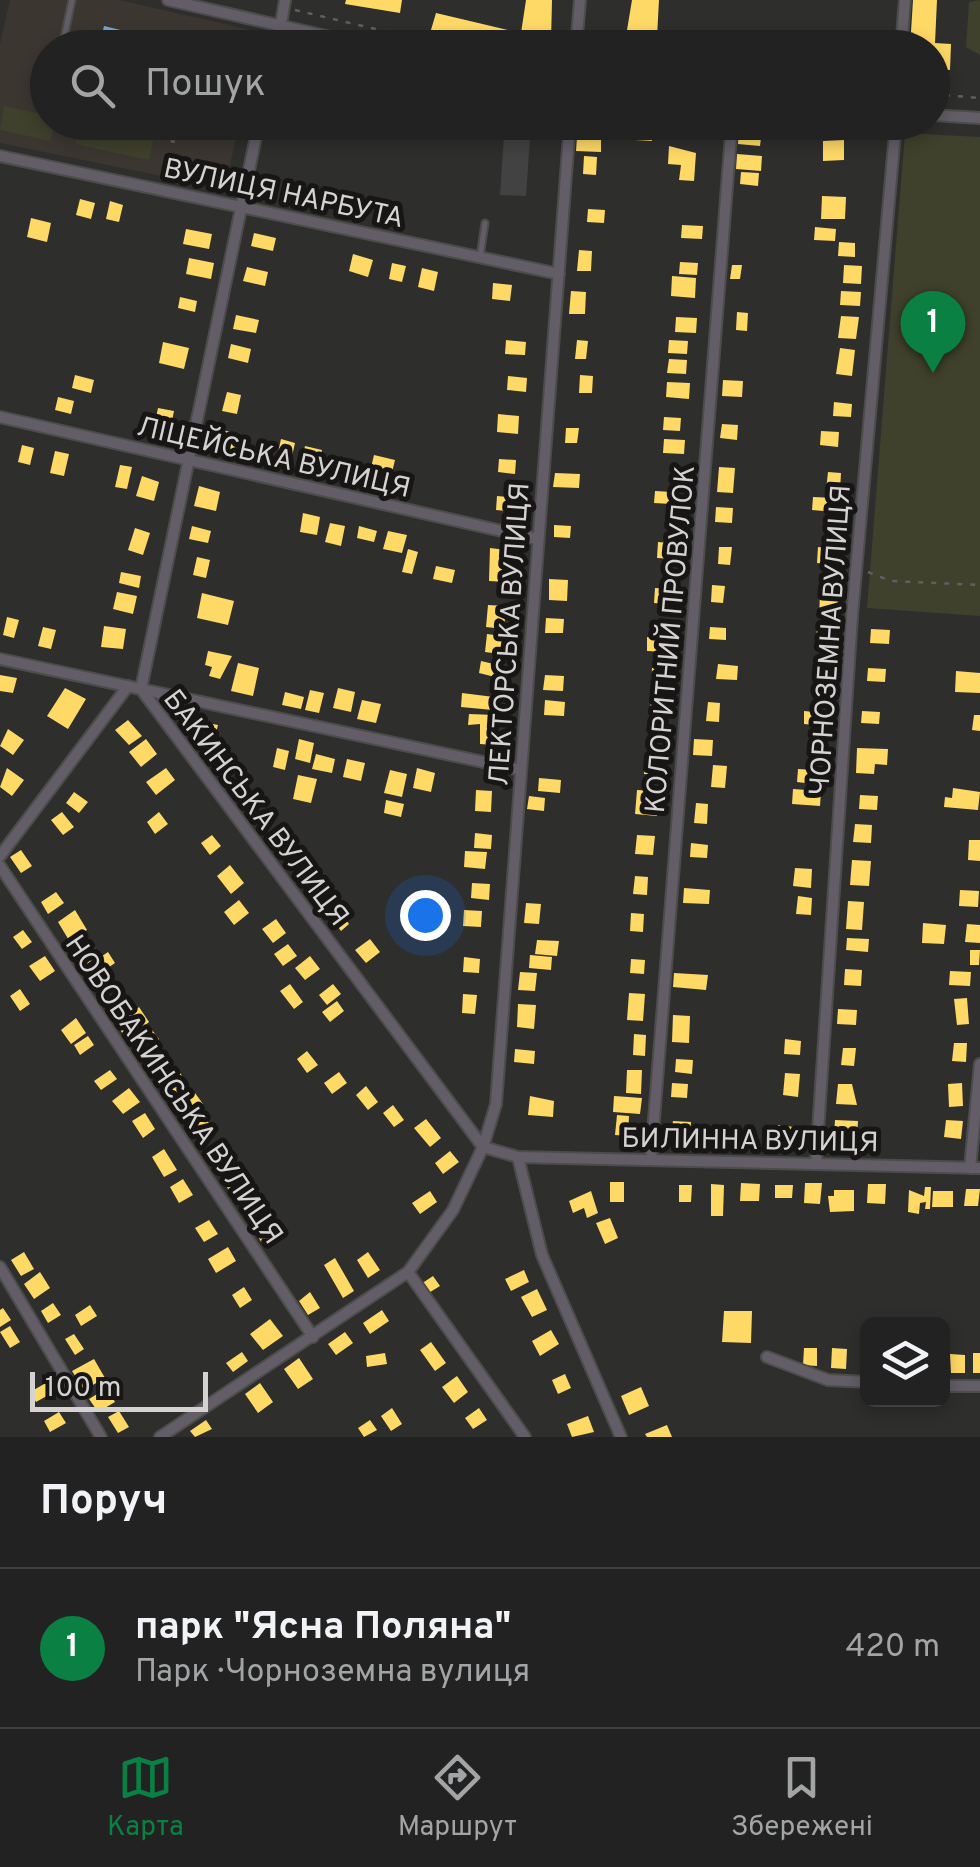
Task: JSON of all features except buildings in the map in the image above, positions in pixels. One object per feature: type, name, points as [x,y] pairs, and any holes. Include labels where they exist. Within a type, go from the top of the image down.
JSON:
[{"type":"street","points":[[168,0],[300,30]]},
{"type":"street","points":[[578,30],[580,0]]},
{"type":"street","points":[[902,30],[904,0]]},
{"type":"street","points":[[281,30],[285,4]]},
{"type":"street","points":[[950,116],[980,118]]},
{"type":"street","name":"БАКИНСЬКА ВУЛИЦЯ","points":[[256,140],[192,460],[141,689],[483,1147]]},
{"type":"street","name":"ЛЕКТОРСЬКА ВУЛИЦЯ","points":[[160,1437],[408,1272],[454,1210],[483,1147],[496,1104],[569,140]]},
{"type":"street","name":"КОЛОРИТНИЙ ПРОВУЛОК","points":[[651,1158],[731,140]]},
{"type":"street","name":"ЧОРНОЗЕМНА ВУЛИЦЯ","points":[[816,1162],[856,567],[894,140]]},
{"type":"street","name":"ВУЛИЦЯ НАРБУТА","points":[[0,156],[559,274]]},
{"type":"street","name":"ЛІЦЕЙСЬКА ВУЛИЦЯ","points":[[0,417],[537,540]]},
{"type":"street","points":[[0,658],[520,770]]},
{"type":"street","points":[[0,856],[128,686]]},
{"type":"street","name":"НОВОБАКИНСЬКА ВУЛИЦЯ","points":[[0,866],[312,1337]]},
{"type":"street","points":[[975,1168],[980,1064]]},
{"type":"street","points":[[483,1147],[518,1157],[542,1255],[621,1437]]},
{"type":"street","name":"БИЛИННА ВУЛИЦЯ","points":[[518,1157],[975,1168]]},
{"type":"street","points":[[0,1266],[101,1437]]},
{"type":"street","points":[[408,1272],[524,1437]]},
{"type":"street","points":[[766,1357],[828,1380],[860,1382]]},
{"type":"street","points":[[950,1386],[980,1386]]},
{"type":"lane","points":[[66,30],[72,0]]},
{"type":"lane","points":[[480,257],[484,223]]},
{"type":"path","points":[[285,4],[386,30]]},
{"type":"path","points":[[950,96],[980,98]]},
{"type":"path","points":[[166,140],[175,142]]},
{"type":"path","points":[[856,567],[891,581],[980,584]]},
{"type":"shaded area","points":[[10,0],[119,0],[250,30],[30,30],[30,140],[235,140],[225,189],[0,143],[0,44]]},
{"type":"green space","points":[[980,0],[980,55],[966,47],[969,2]]},
{"type":"green space","points":[[4,106],[30,111],[30,137],[0,130]]},
{"type":"green space","points":[[980,137],[980,616],[867,608],[904,140]]},
{"type":"green space","points":[[76,140],[153,140],[149,160],[75,144]]},
{"type":"place","name":"парк \"Ясна Поляна\"","points":[[933,373]]}]
